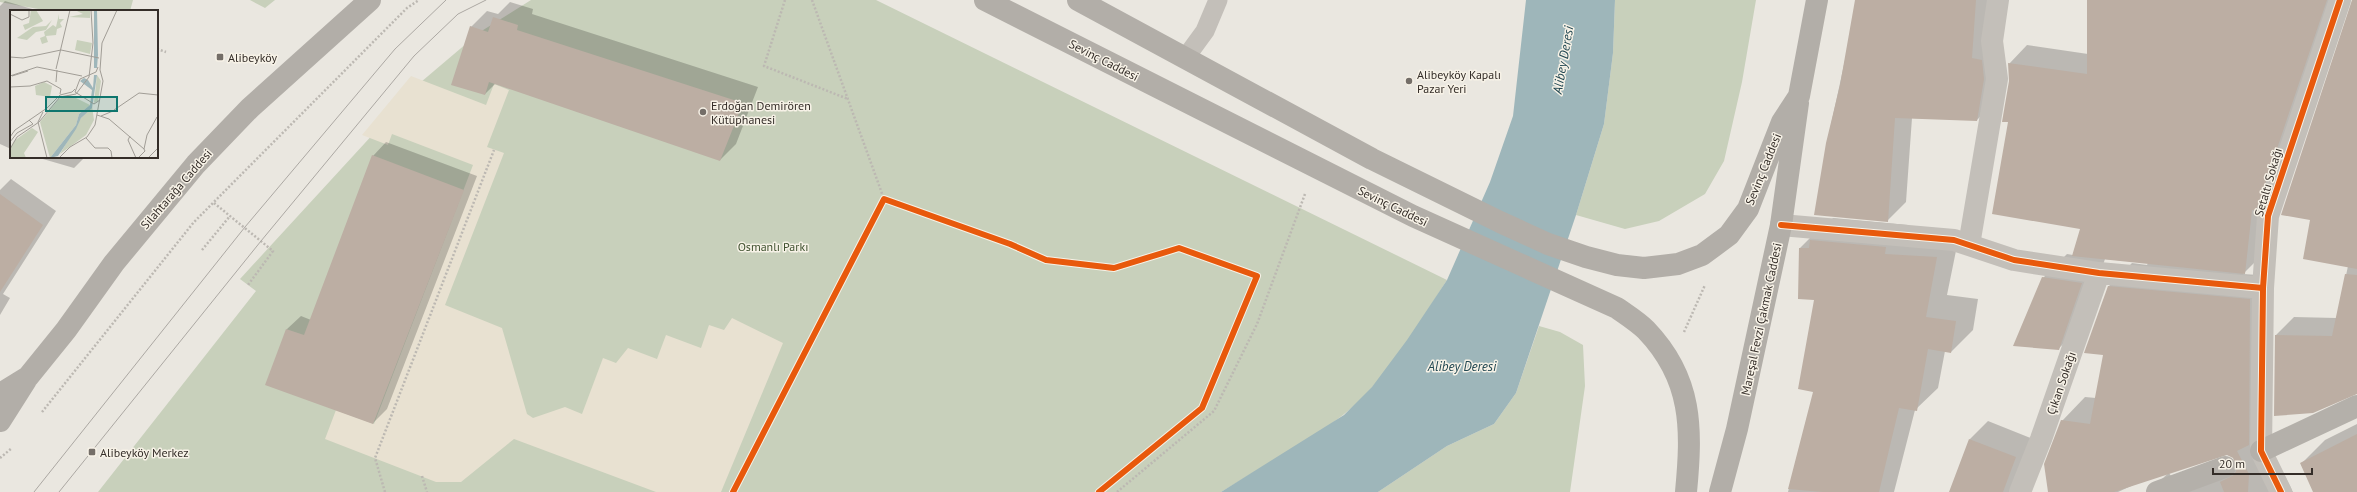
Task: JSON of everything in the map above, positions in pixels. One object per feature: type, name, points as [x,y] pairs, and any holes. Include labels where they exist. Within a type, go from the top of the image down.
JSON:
[{"type":"main road","name":"Silahtarağa Caddesi","points":[[0,394],[28,377],[66,330],[119,258],[196,164],[255,103],[370,0]]},
{"type":"main road","name":"Sevinç Caddesi","points":[[986,0],[1413,216],[1618,308],[1646,330],[1678,375],[1689,415],[1690,451],[1686,492]]},
{"type":"main road","points":[[1078,0],[1186,57]]},
{"type":"main road","name":"Sevinç Caddesi","points":[[1186,57],[1427,187],[1548,244],[1586,257],[1618,265],[1644,268],[1678,264],[1702,255],[1729,235],[1748,209],[1766,158],[1782,122],[1798,96],[1817,0]]},
{"type":"main road","name":"Mareşal Fevzi Çakmak Caddesi","points":[[1720,492],[1737,429],[1781,225],[1798,96]]},
{"type":"main road","points":[[0,421],[28,377]]},
{"type":"street","points":[[1969,245],[1997,79],[1992,41],[1998,0]]},
{"type":"street","name":"Setaltı Sokağı","points":[[2261,451],[2263,288],[2268,216],[2340,0]]},
{"type":"street","points":[[1781,225],[1954,240],[2014,260],[2099,273],[2263,288]]},
{"type":"street","name":"Çıkan Sokağı","points":[[2020,492],[2041,439],[2099,273]]},
{"type":"street","points":[[2281,492],[2261,451],[2357,406]]},
{"type":"street","points":[[2157,492],[2225,467]]},
{"type":"lane","points":[[1186,57],[1205,31],[1218,0]]},
{"type":"path","points":[[41,413],[194,222],[407,8],[419,0]]},
{"type":"path","points":[[785,0],[764,66],[848,99]]},
{"type":"path","points":[[812,0],[884,199],[891,202]]},
{"type":"path","points":[[0,14],[10,17]]},
{"type":"path","points":[[158,50],[166,52]]},
{"type":"path","points":[[385,492],[375,458],[494,150]]},
{"type":"path","points":[[1117,492],[1214,411],[1257,324],[1306,193]]},
{"type":"path","points":[[880,206],[884,199]]},
{"type":"path","points":[[214,203],[273,251],[248,285]]},
{"type":"path","points":[[202,250],[230,216]]},
{"type":"path","points":[[1682,336],[1707,280]]},
{"type":"path","points":[[0,458],[16,444]]},
{"type":"path","points":[[422,476],[427,492]]},
{"type":"green space","points":[[0,0],[133,0],[130,10],[44,10],[0,2]]},
{"type":"green space","points":[[250,0],[275,0],[265,8]]},
{"type":"green space","name":"Osmanlı Parkı","points":[[531,0],[876,0],[1447,280],[1387,370],[1358,402],[1329,426],[1314,436],[1221,492],[98,492],[256,291],[240,279],[421,82],[480,32]]},
{"type":"green space","points":[[1615,0],[1756,0],[1742,82],[1724,161],[1705,194],[1659,221],[1625,229],[1576,215],[1604,124],[1613,53]]},
{"type":"green space","points":[[1539,326],[1560,332],[1583,345],[1585,386],[1570,492],[1378,492],[1447,446],[1494,424],[1516,393]]},
{"type":"shaded area","points":[[411,76],[486,105],[494,84],[509,90],[487,147],[504,153],[445,305],[502,328],[527,414],[533,418],[565,407],[582,414],[603,358],[616,363],[628,348],[657,359],[666,335],[701,348],[709,325],[724,330],[732,318],[783,343],[721,492],[656,492],[514,439],[461,482],[436,482],[325,439],[336,410],[374,424],[473,165],[392,134],[388,145],[362,135]]},
{"type":"water","name":"Alibey Deresi","points":[[1526,0],[1615,0],[1613,53],[1604,124],[1576,215],[1516,393],[1494,424],[1447,446],[1378,492],[1221,492],[1344,415],[1372,387],[1407,340],[1447,280],[1490,182],[1513,116]]},
{"type":"building","points":[[1855,0],[1976,0],[1972,58],[1982,60],[1984,79],[1977,121],[1895,118],[1888,222],[1814,215],[1826,143],[1840,85]]},
{"type":"building","points":[[2087,0],[2327,0],[2256,211],[2252,210],[2245,274],[2072,256],[2080,229],[1992,214],[2008,122],[2002,122],[2009,81],[2008,63],[2087,74]]},
{"type":"building","points":[[2352,0],[2357,0],[2357,269],[2303,259],[2310,220],[2281,215]]},
{"type":"building","points":[[493,17],[518,25],[517,30],[743,103],[720,161],[489,82],[485,95],[451,85],[470,26],[488,32]]},
{"type":"building","points":[[372,155],[464,190],[373,424],[265,385],[286,329],[304,335]]},
{"type":"building","points":[[0,194],[43,225],[0,292]]},
{"type":"building","points":[[1810,240],[1886,247],[1885,254],[1937,257],[1926,317],[1956,321],[1951,353],[1928,349],[1917,411],[1899,408],[1879,492],[1823,492],[1788,489],[1813,392],[1798,389],[1814,300],[1798,299],[1799,248],[1809,248]]},
{"type":"building","points":[[2345,274],[2357,275],[2357,394],[2313,413],[2274,416],[2275,335],[2332,336]]},
{"type":"building","points":[[2042,277],[2082,283],[2059,350],[2013,346]]},
{"type":"building","points":[[2108,286],[2250,299],[2249,445],[2237,451],[2249,474],[2248,492],[2224,492],[2220,482],[2234,475],[2237,469],[2233,458],[2227,455],[2114,492],[2048,492],[2044,464],[2061,420],[2090,424],[2103,355],[2084,353]]},
{"type":"building","points":[[2357,434],[2357,492],[2313,492],[2300,463]]},
{"type":"building","points":[[1969,439],[2016,457],[2003,492],[1949,492]]},
{"type":"tram line","points":[[34,492],[245,227],[395,49],[446,0]]},
{"type":"tram line","points":[[59,492],[261,241],[414,56],[458,14],[486,0]]},
{"type":"cycle path","points":[[2281,492],[2261,451],[2263,288],[2268,216],[2340,0]]},
{"type":"cycle path","points":[[733,492],[884,199],[1010,244],[1046,260],[1114,268],[1179,248],[1257,276],[1202,408],[1099,492]]},
{"type":"cycle path","points":[[1781,225],[1954,240],[2014,260],[2099,273],[2263,288]]},
{"type":"place","name":"Alibeyköy","points":[[220,57]]},
{"type":"place","name":"Alibeyköy Kapalı Pazar Yeri","points":[[1409,81]]},
{"type":"place","name":"Erdoğan Demirören Kütüphanesi","points":[[703,112]]},
{"type":"place","name":"Alibeyköy Merkez","points":[[92,452]]}]
